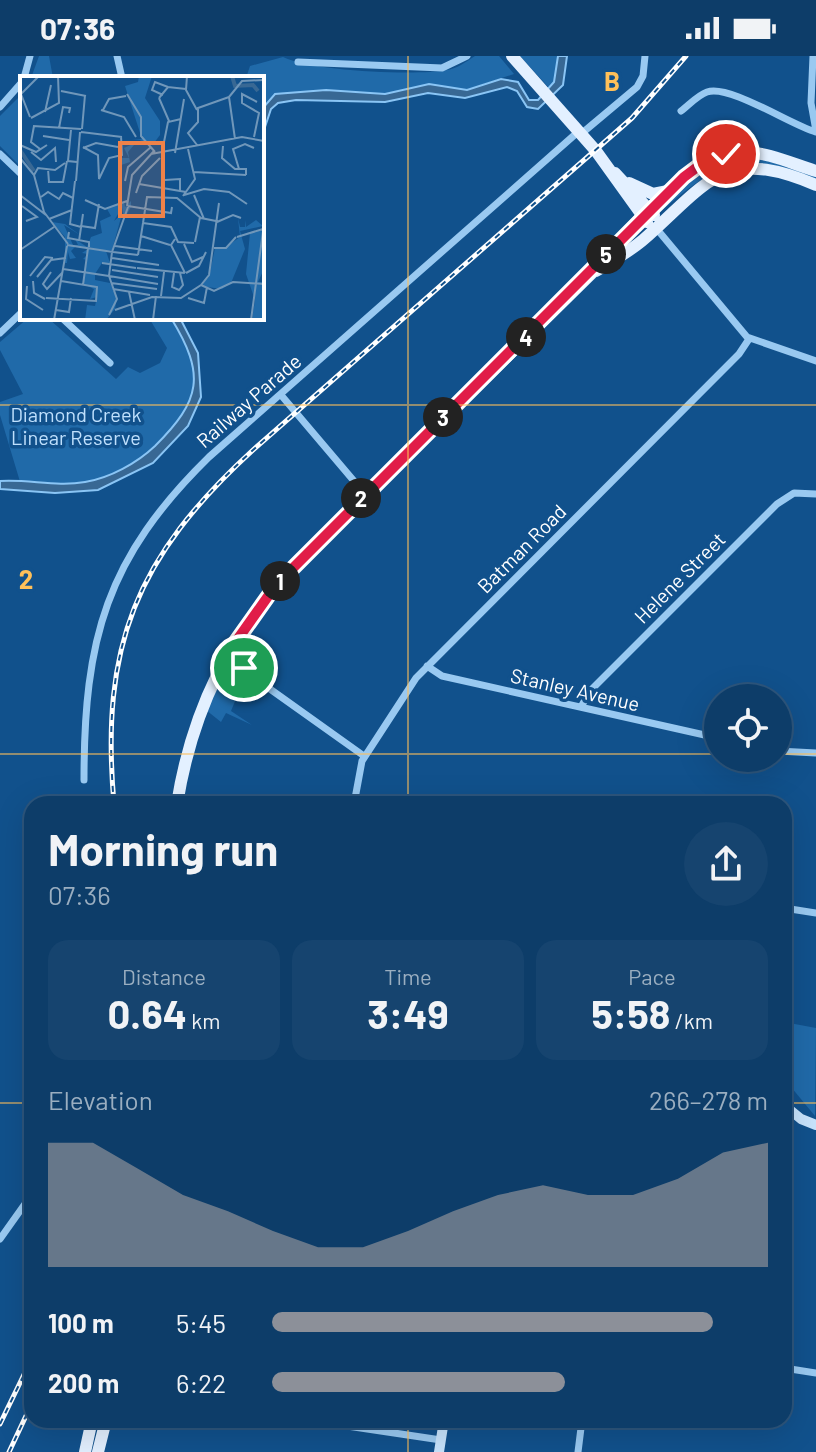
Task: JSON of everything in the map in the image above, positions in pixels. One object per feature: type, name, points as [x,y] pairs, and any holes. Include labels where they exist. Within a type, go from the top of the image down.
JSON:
[{"type":"main road","points":[[515,59],[612,172],[629,201],[647,214]]},
{"type":"main road","points":[[179,796],[199,712],[225,657],[266,596],[365,494],[592,273],[671,190],[698,166],[734,152],[760,154],[816,171]]},
{"type":"main road","points":[[592,273],[637,245],[690,193],[727,173],[761,169],[816,185]]},
{"type":"main road","points":[[612,172],[653,194],[671,190]]},
{"type":"main road","points":[[626,182],[656,228]]},
{"type":"main road","points":[[621,240],[629,217],[629,201]]},
{"type":"main road","points":[[85,1452],[91,1428]]},
{"type":"main road","points":[[98,1452],[104,1428]]},
{"type":"street","points":[[24,76],[30,56]]},
{"type":"street","points":[[117,56],[122,76]]},
{"type":"street","points":[[298,62],[442,68],[467,56]]},
{"type":"street","name":"Railway Parade","points":[[84,780],[87,682],[103,613],[122,570],[158,514],[186,480],[281,395],[580,133],[637,87],[643,76],[645,56]]},
{"type":"street","points":[[813,56],[811,103],[816,132]]},
{"type":"street","points":[[0,107],[20,84]]},
{"type":"street","points":[[681,111],[701,96],[716,91],[816,132]]},
{"type":"street","points":[[0,154],[20,173]]},
{"type":"street","points":[[656,228],[749,339],[816,361]]},
{"type":"street","points":[[0,333],[20,314]]},
{"type":"street","points":[[64,320],[110,363]]},
{"type":"street","name":"Batman Road","points":[[356,796],[364,756],[409,686],[729,365],[749,339]]},
{"type":"street","points":[[281,395],[365,494]]},
{"type":"street","name":"Helene Street","points":[[581,707],[590,691],[777,504],[794,493],[816,494]]},
{"type":"street","points":[[225,657],[364,756]]},
{"type":"street","name":"Stanley Avenue","points":[[427,666],[442,676],[704,735]]},
{"type":"street","points":[[792,752],[816,753]]},
{"type":"street","points":[[792,909],[816,913]]},
{"type":"street","points":[[792,1112],[816,1125]]},
{"type":"street","points":[[0,1239],[24,1205]]},
{"type":"street","points":[[792,1369],[816,1373]]},
{"type":"street","points":[[361,1428],[441,1440]]},
{"type":"street","points":[[439,1452],[443,1428]]},
{"type":"street","points":[[578,1452],[581,1428]]},
{"type":"green space","points":[[39,56],[49,56],[53,76],[32,76]]},
{"type":"green space","points":[[475,56],[499,56],[514,74],[465,90],[429,84],[385,94],[326,90],[275,94],[264,107],[264,76],[247,76],[250,66],[283,57],[316,66],[364,71],[432,72],[462,64]]},
{"type":"green space","points":[[520,56],[563,56],[560,79],[551,90]]},
{"type":"green space","points":[[20,96],[20,166],[0,146],[0,116]]},
{"type":"green space","points":[[740,156],[768,161],[816,177],[816,180],[766,171],[725,172],[700,181],[659,212],[673,192],[693,176]]},
{"type":"green space","name":"Diamond Creek Linear Reserve","points":[[26,320],[50,320],[116,379],[128,367],[140,373],[160,363],[167,348],[150,320],[177,320],[198,376],[192,413],[154,456],[96,486],[21,485],[0,415],[0,402],[23,394],[0,350],[0,342]]},
{"type":"green space","points":[[228,668],[237,668],[251,678],[250,682],[243,682],[231,711],[252,725],[226,713],[221,722],[206,710]]},
{"type":"green space","points":[[792,1024],[816,1028],[815,1116],[792,1088]]},
{"type":"shaded area","points":[[558,56],[567,56],[563,85],[538,109],[527,107],[517,91],[507,87],[465,98],[428,93],[385,102],[296,100],[278,103],[271,109],[264,130],[264,107],[275,94],[326,90],[385,94],[429,84],[467,90],[501,79],[518,82],[529,100],[538,100],[554,82]]},
{"type":"shaded area","points":[[172,320],[181,320],[198,353],[201,397],[188,426],[153,463],[98,490],[55,493],[0,489],[0,481],[64,484],[94,480],[123,469],[155,446],[182,415],[190,400],[193,371]]},
{"type":"railway","points":[[114,796],[113,697],[121,651],[134,608],[154,567],[180,528],[213,489],[253,450],[632,118],[686,56]]},
{"type":"railway","points":[[0,1424],[24,1374]]},
{"type":"railway","points":[[9,1452],[24,1420]]},
{"type":"route","points":[[244,668],[225,657],[276,585],[592,273],[602,258],[684,177],[704,162],[726,154]]}]
